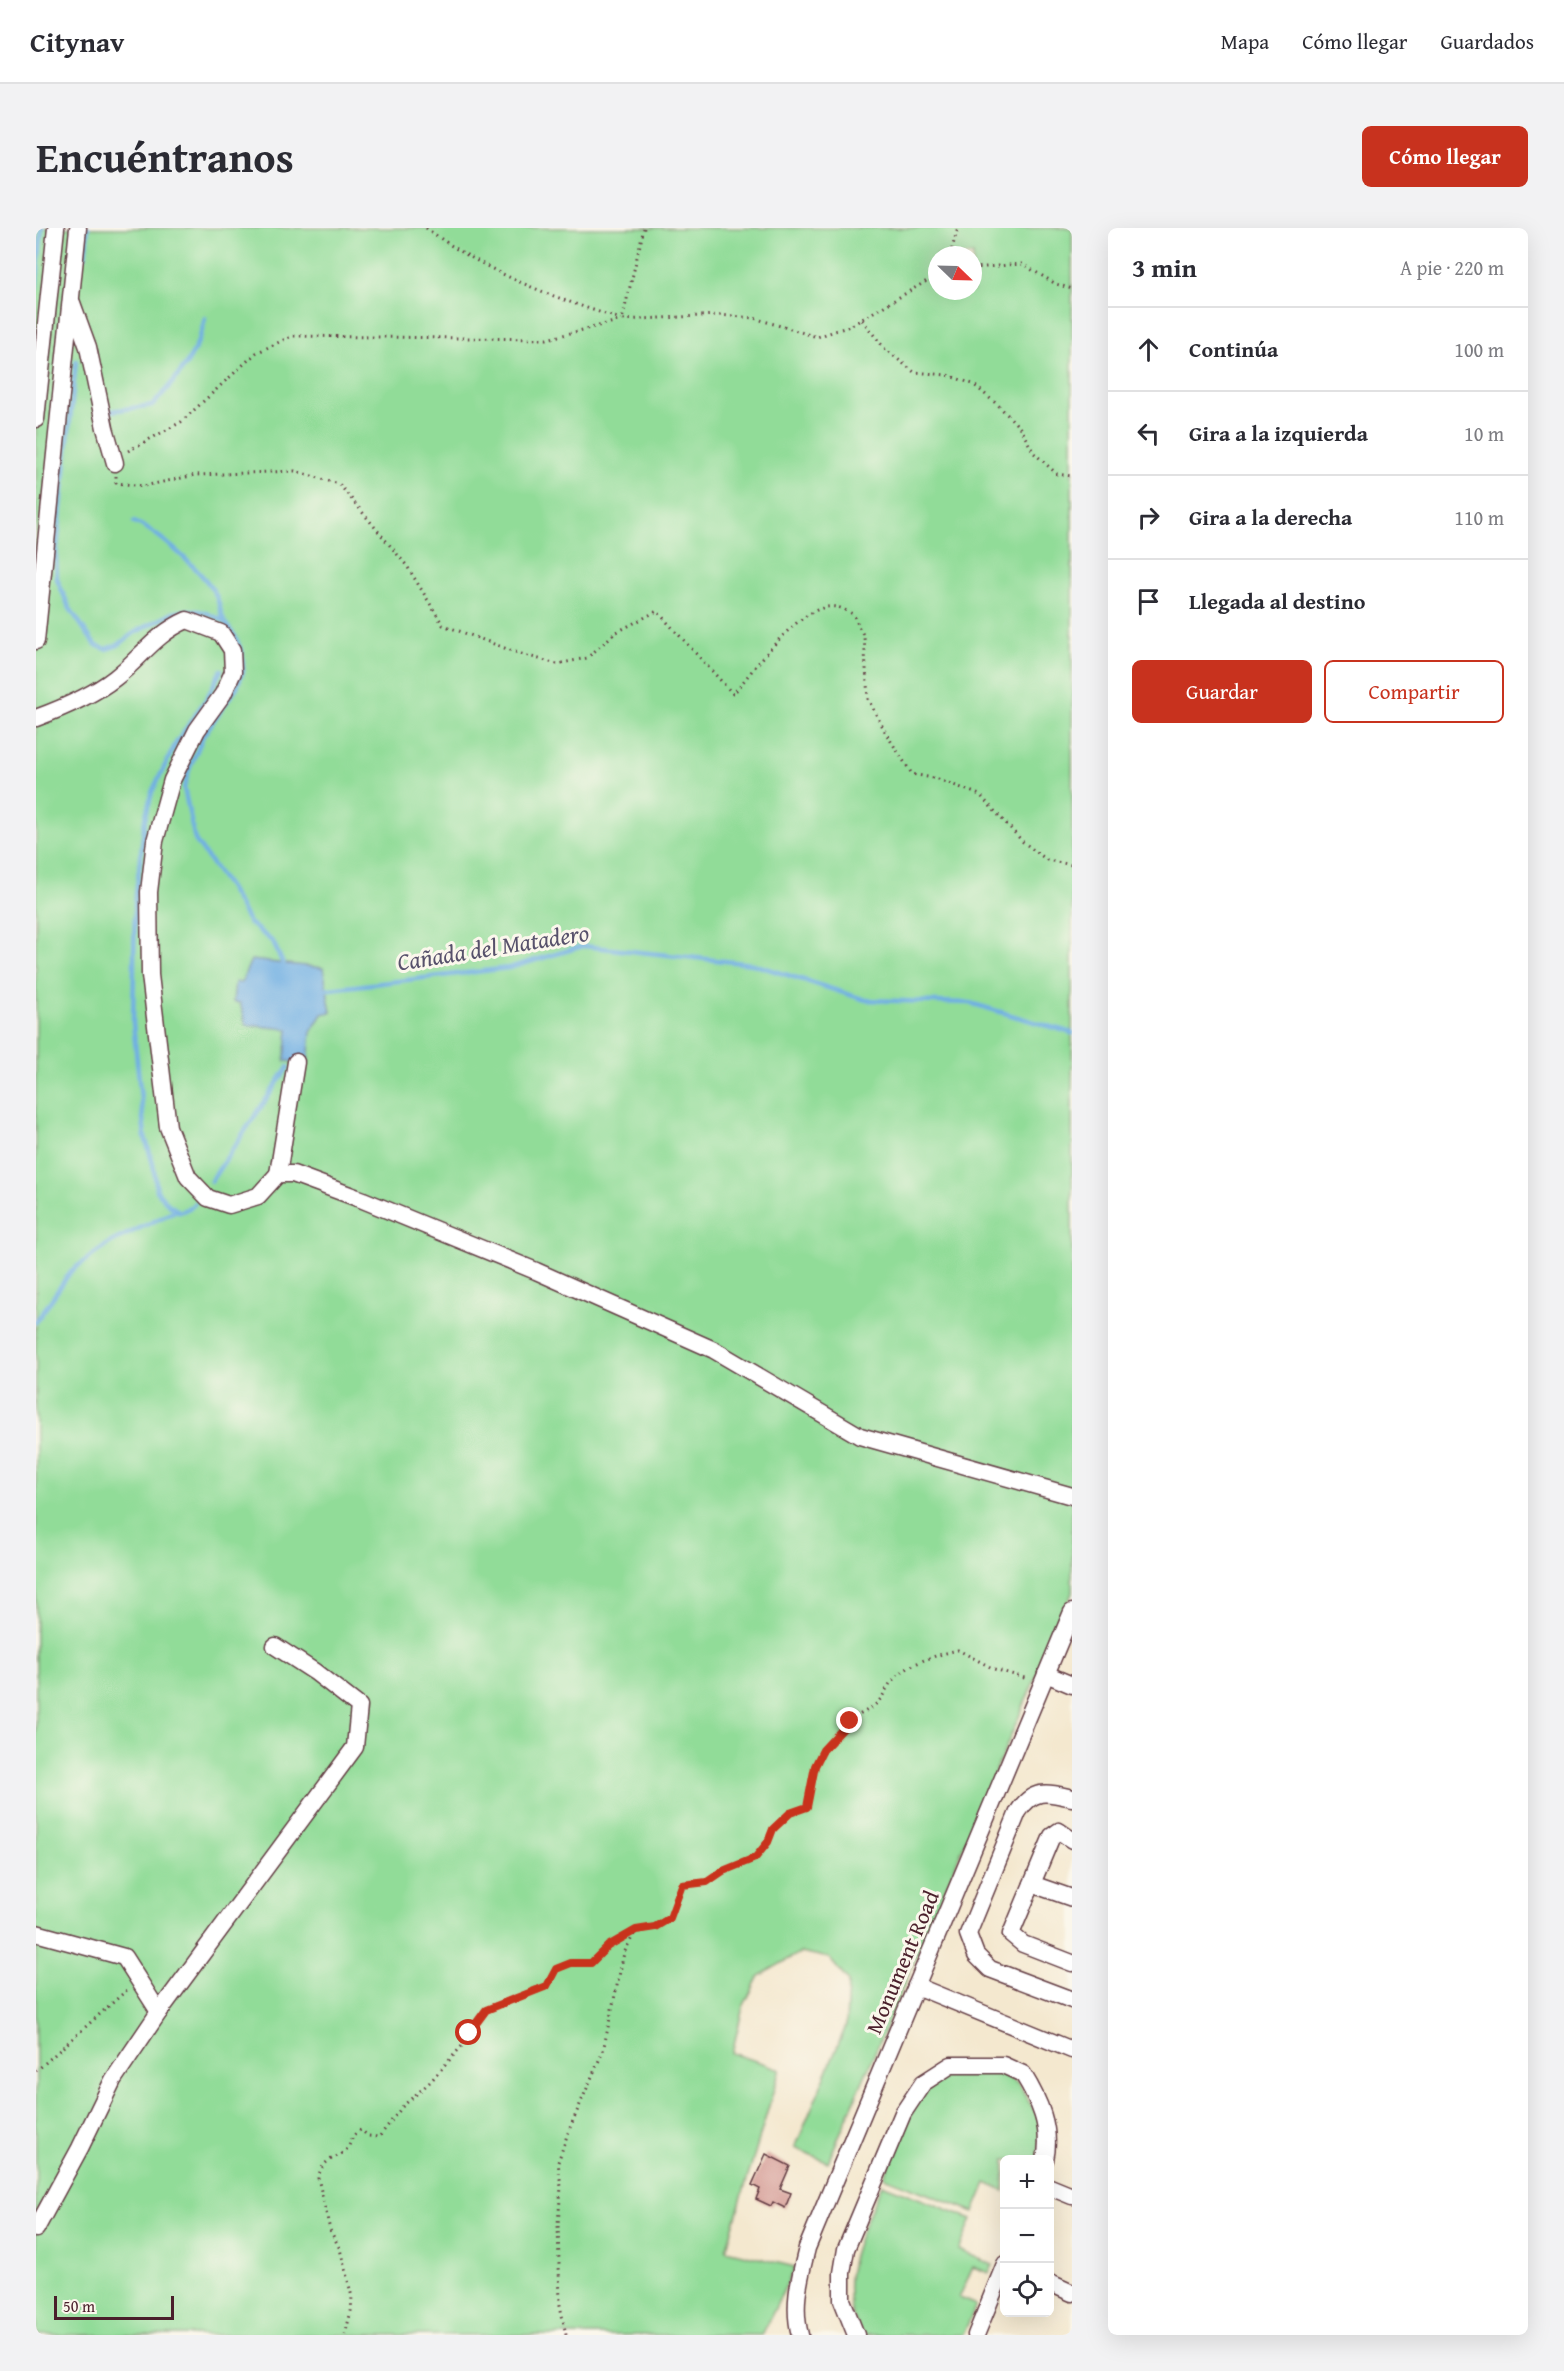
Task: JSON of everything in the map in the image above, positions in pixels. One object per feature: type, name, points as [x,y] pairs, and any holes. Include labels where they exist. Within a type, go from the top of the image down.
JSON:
[{"type":"street","points":[[36,419],[56,228]]},
{"type":"street","points":[[36,641],[78,228]]},
{"type":"street","points":[[71,299],[88,347],[105,428],[115,463]]},
{"type":"street","points":[[36,718],[69,706],[115,678],[170,628],[187,620],[221,633],[232,650],[233,672],[223,694],[197,730],[172,780],[155,841],[149,892],[150,975],[168,1127],[188,1177],[208,1198],[229,1205],[258,1196],[278,1174],[296,1062]]},
{"type":"street","points":[[278,1174],[293,1174],[363,1200],[536,1271],[714,1350],[860,1436],[1072,1496]]},
{"type":"street","name":"Monument Road","points":[[800,2335],[796,2321],[798,2286],[807,2248],[1072,1612]]},
{"type":"street","points":[[36,2229],[80,2148],[113,2080],[159,2012],[355,1747],[359,1706],[315,1672],[275,1646]]},
{"type":"street","points":[[1043,1679],[1072,1685]]},
{"type":"street","points":[[1072,1798],[1039,1793],[1026,1799],[1018,1812],[968,1934],[976,1955],[990,1969],[1072,2000]]},
{"type":"street","points":[[1072,1840],[1059,1831],[1052,1836],[1011,1935],[1023,1944],[1072,1963]]},
{"type":"street","points":[[1032,1884],[1072,1898]]},
{"type":"street","points":[[36,1933],[124,1957],[159,2012]]},
{"type":"street","points":[[916,1986],[1072,2050]]},
{"type":"street","points":[[856,2335],[842,2300],[842,2273],[846,2249],[903,2113],[923,2083],[951,2065],[1003,2065],[1023,2074],[1036,2095],[1044,2116],[1047,2133],[1045,2155]]},
{"type":"street","points":[[1054,2189],[1072,2196]]},
{"type":"street","points":[[976,2335],[1000,2276]]},
{"type":"street","points":[[1054,2285],[1072,2293]]},
{"type":"path","points":[[426,228],[464,254],[561,300],[622,320]]},
{"type":"path","points":[[622,320],[644,228]]},
{"type":"path","points":[[953,246],[958,228]]},
{"type":"path","points":[[982,267],[1022,264],[1056,284],[1072,289]]},
{"type":"path","points":[[928,280],[850,326],[817,337],[754,318],[718,315],[622,320],[547,339],[292,336],[256,353],[181,422],[130,449],[115,463],[116,483],[144,486],[196,475],[295,471],[339,484],[407,566],[444,625],[518,653],[557,664],[587,658],[615,633],[657,611],[733,694],[782,635],[809,614],[834,606],[853,614],[864,637],[868,699],[887,735],[912,774],[938,779],[980,795],[1031,848],[1047,860],[1072,865]]},
{"type":"path","points":[[862,319],[885,349],[914,372],[947,375],[973,384],[999,405],[1020,428],[1034,453],[1057,474],[1072,476]]},
{"type":"path","points":[[345,2335],[352,2296],[340,2249],[330,2230],[318,2178],[329,2158],[346,2150],[356,2132],[361,2130],[368,2136],[380,2137],[402,2108],[430,2082],[460,2047],[473,2025],[486,2010],[547,1986],[556,1969],[562,1965],[591,1963],[608,1946],[636,1930],[655,1927],[670,1918],[682,1885],[707,1882],[723,1871],[755,1858],[768,1842],[773,1829],[790,1813],[807,1807],[815,1766],[823,1750],[850,1721],[879,1702],[893,1680],[910,1667],[937,1655],[958,1650],[994,1669],[1043,1679]]},
{"type":"path","points":[[566,2335],[560,2305],[558,2224],[561,2187],[558,2162],[569,2130],[603,2051],[624,1953],[636,1930]]},
{"type":"path","points":[[36,2072],[138,1979]]},
{"type":"green space","points":[[36,228],[1072,228],[1072,1593],[828,2162],[795,2148],[846,2026],[848,1981],[829,1958],[801,1952],[759,1976],[743,2007],[732,2053],[780,2069],[726,2250],[795,2267],[762,2335],[36,2335]]},
{"type":"green space","points":[[988,2070],[1002,2074],[1017,2083],[1040,2119],[1038,2155],[1000,2155],[1000,2189],[986,2183],[974,2212],[884,2177],[903,2130],[920,2099],[944,2077],[967,2071]]},
{"type":"green space","points":[[882,2184],[972,2219],[959,2250],[993,2265],[989,2273],[973,2267],[959,2298],[976,2305],[963,2335],[862,2335],[851,2309],[849,2276],[856,2245]]},
{"type":"water","points":[[251,960],[323,968],[331,1012],[322,1014],[311,1032],[308,1063],[285,1061],[288,1029],[246,1025],[240,1003],[233,1002],[235,982],[241,983]]},
{"type":"building","points":[[766,2154],[790,2166],[780,2189],[791,2193],[785,2208],[773,2202],[771,2206],[756,2199],[760,2189],[752,2185]]},
{"type":"waterway","points":[[36,288],[42,228]]},
{"type":"waterway","points":[[85,257],[88,228]]},
{"type":"waterway","points":[[111,411],[153,405],[179,375],[192,355],[202,332],[205,318]]},
{"type":"waterway","points":[[76,361],[56,557],[57,579],[69,607],[95,645],[106,649],[118,645],[134,633],[173,613],[189,610],[204,612],[224,621],[235,636],[242,653],[243,671],[237,687],[203,736],[184,788],[195,840],[229,888],[249,923],[273,942],[284,966]]},
{"type":"waterway","points":[[134,522],[168,543],[193,566],[212,588],[224,620]]},
{"type":"waterway","points":[[195,1203],[180,1212],[169,1205],[157,1191],[153,1164],[145,1137],[133,1023],[135,903],[145,819],[152,792],[176,743],[208,696],[221,670]]},
{"type":"waterway","name":"Cañada del Matadero","points":[[321,990],[509,968],[583,946],[753,964],[866,1000],[970,1003],[1072,1033]]},
{"type":"waterway","points":[[211,1181],[288,1067]]},
{"type":"waterway","points":[[36,1322],[71,1271],[111,1242],[177,1210]]},
{"type":"route","points":[[469,2033],[486,2010],[547,1986],[551,1975],[562,1965],[591,1963],[608,1946],[636,1930],[655,1927],[670,1918],[682,1885],[707,1882],[723,1871],[755,1858],[768,1842],[773,1829],[790,1813],[807,1807],[815,1766],[823,1750],[850,1721]]}]
